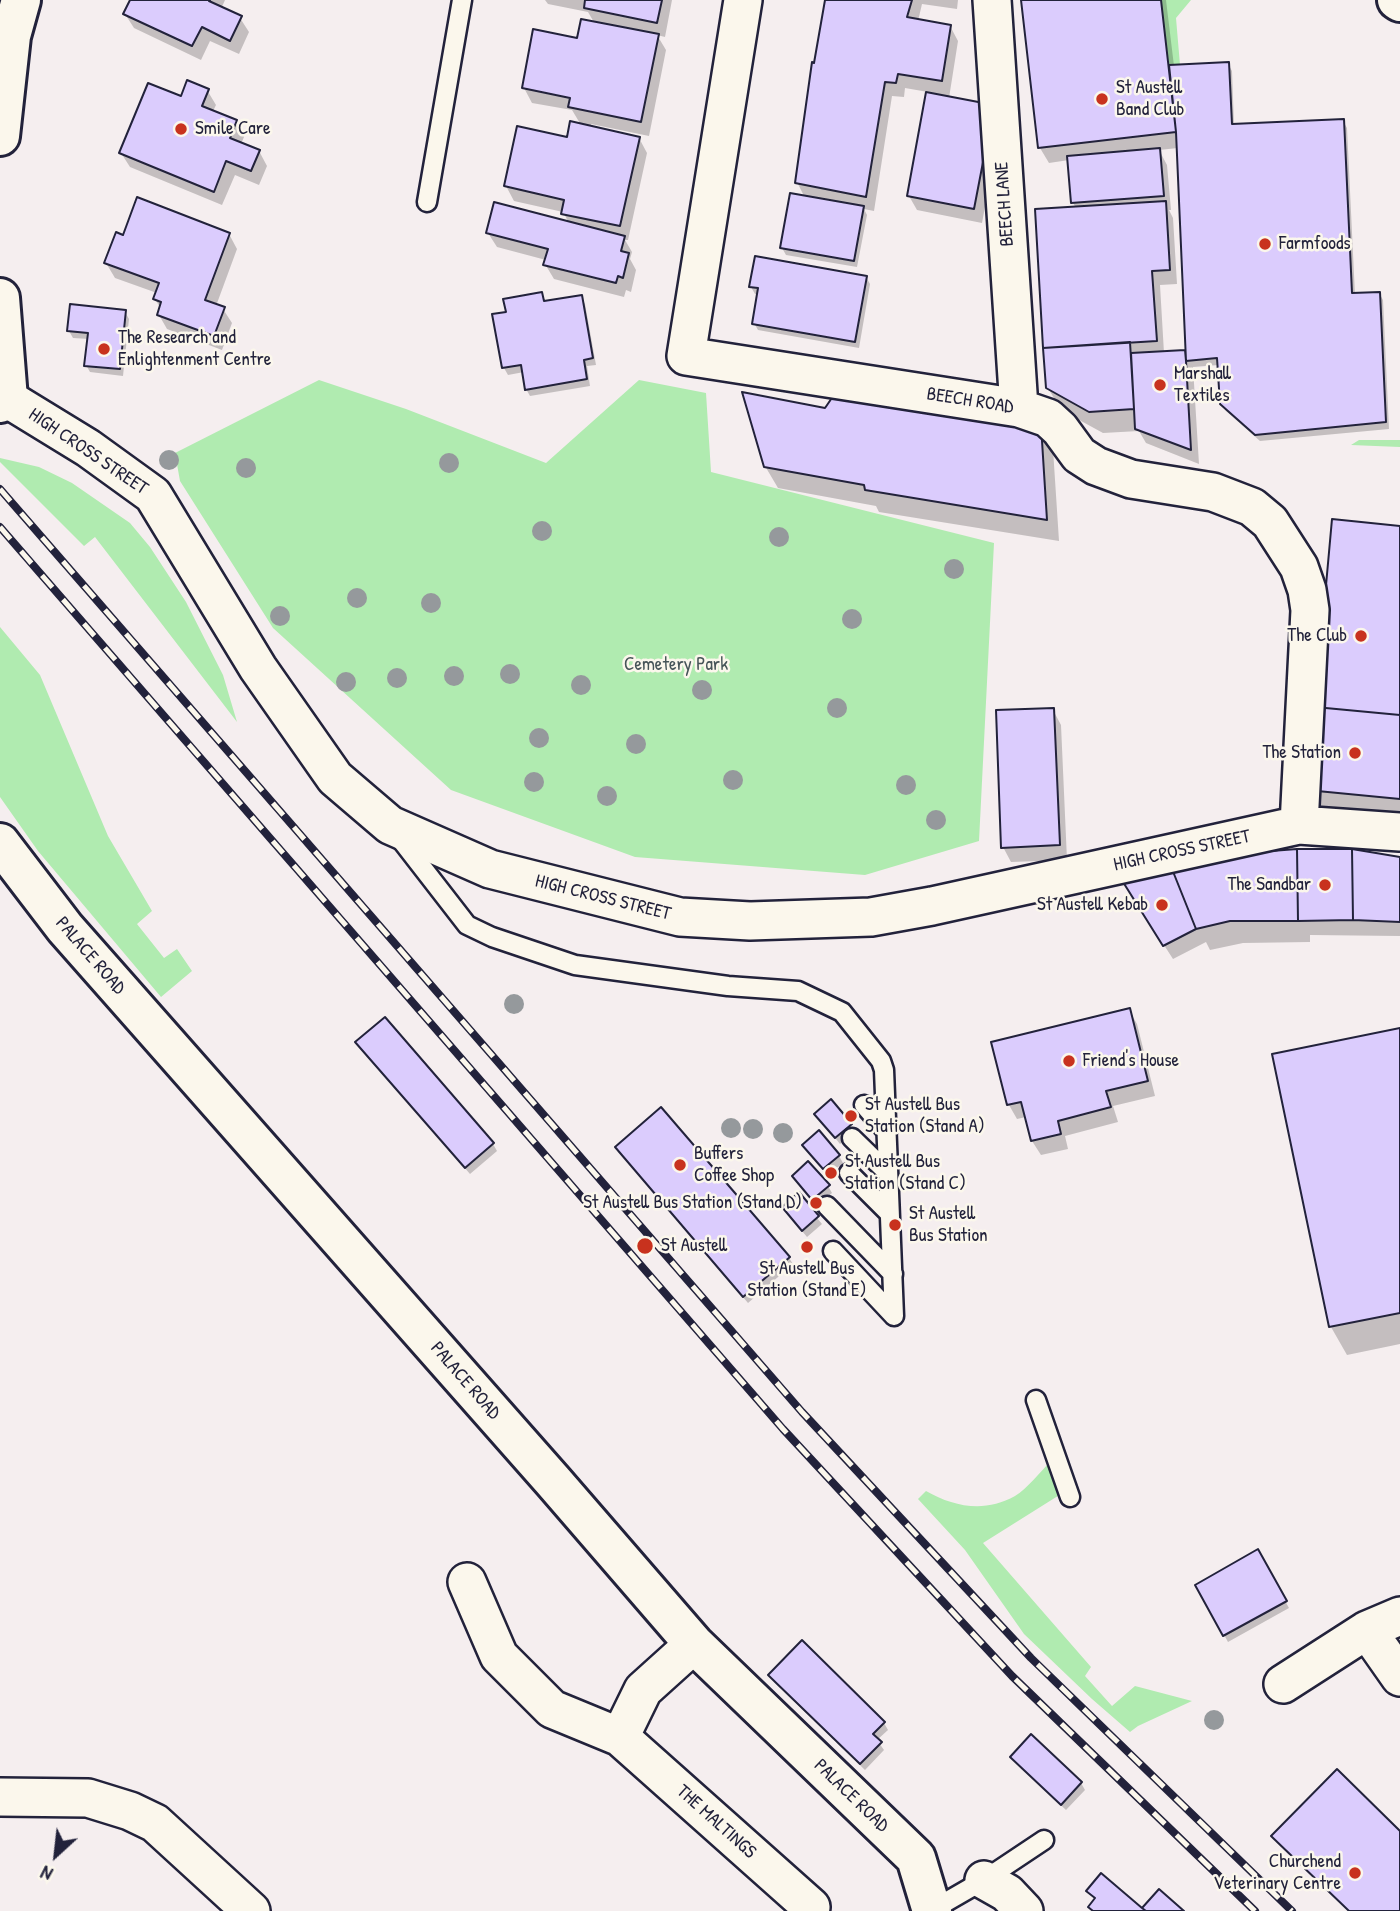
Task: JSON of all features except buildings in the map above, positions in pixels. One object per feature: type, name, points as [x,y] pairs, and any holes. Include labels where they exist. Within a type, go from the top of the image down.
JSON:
[{"type":"street","points":[[0,136],[11,36],[21,0]]},
{"type":"street","name":"BEECH ROAD","points":[[743,0],[687,356],[1018,408],[1048,418],[1060,429],[1079,455],[1096,466],[1131,479],[1213,492],[1252,507],[1270,522],[1299,567],[1310,610],[1298,825]]},
{"type":"street","name":"BEECH LANE","points":[[992,0],[1018,408]]},
{"type":"street","points":[[0,298],[4,401]]},
{"type":"street","name":"HIGH CROSS STREET","points":[[4,401],[88,448],[153,495],[258,668],[335,778],[390,825],[490,869],[680,917],[750,921],[871,917],[1298,825],[1400,832]]},
{"type":"street","name":"PALACE ROAD","points":[[0,843],[65,928],[694,1644],[916,1858],[932,1911]]},
{"type":"street","name":"THE MALTINGS","points":[[467,1582],[499,1656],[552,1709],[620,1737],[811,1907]]},
{"type":"street","points":[[1283,1684],[1367,1630],[1400,1616]]},
{"type":"street","points":[[1367,1630],[1400,1677]]},
{"type":"street","points":[[620,1737],[643,1690],[694,1644]]},
{"type":"street","points":[[0,1797],[88,1798],[130,1811],[155,1823],[251,1911]]},
{"type":"street","points":[[984,1880],[1007,1893],[1024,1911]]},
{"type":"lane","points":[[427,202],[462,0]]},
{"type":"lane","points":[[390,825],[467,925],[492,937],[575,965],[728,986],[798,991],[842,1012],[881,1061],[884,1070],[894,1315],[833,1251]]},
{"type":"lane","points":[[864,1105],[887,1132]]},
{"type":"lane","points":[[852,1138],[888,1173]]},
{"type":"lane","points":[[849,1173],[889,1213]]},
{"type":"lane","points":[[827,1206],[893,1274]]},
{"type":"lane","points":[[1035,1400],[1070,1497]]},
{"type":"lane","points":[[932,1911],[1044,1840]]},
{"type":"green space","points":[[1161,0],[1191,0],[1176,18],[1180,65],[1169,65]]},
{"type":"green space","name":"Cemetery Park","points":[[319,380],[406,409],[546,463],[639,380],[706,393],[711,472],[994,543],[979,841],[865,875],[635,857],[451,790],[273,628],[180,481],[175,453]]},
{"type":"green space","points":[[1359,440],[1400,440],[1400,447],[1351,445]]},
{"type":"green space","points":[[0,458],[39,467],[72,483],[130,523],[150,547],[186,602],[223,675],[237,722],[95,537],[84,546],[0,462]]},
{"type":"green space","points":[[0,627],[40,675],[108,836],[152,911],[137,924],[164,958],[177,949],[192,971],[161,997],[38,851],[0,797]]},
{"type":"green space","points":[[1050,1462],[1061,1494],[983,1543],[1091,1667],[1085,1676],[1112,1706],[1135,1686],[1192,1701],[1130,1732],[1024,1634],[965,1550],[918,1499],[926,1491],[959,1504],[992,1505],[1020,1493]]},
{"type":"railway","points":[[0,489],[802,1412],[1031,1658],[1292,1911]]},
{"type":"railway","points":[[0,527],[783,1429],[1012,1676],[1255,1911]]},
{"type":"place","name":"St Austell Band Club","points":[[1102,99]]},
{"type":"place","name":"Smile Care","points":[[181,129]]},
{"type":"place","name":"Farmfoods","points":[[1265,244]]},
{"type":"place","name":"The Research and Enlightenment Centre","points":[[104,349]]},
{"type":"place","name":"Marshall Textiles","points":[[1160,385]]},
{"type":"place","name":"The Club","points":[[1361,636]]},
{"type":"place","name":"The Station","points":[[1355,753]]},
{"type":"place","name":"The Sandbar","points":[[1325,885]]},
{"type":"place","name":"St Austell Kebab","points":[[1162,905]]},
{"type":"place","name":"Friend's House","points":[[1069,1061]]},
{"type":"place","name":"St Austell Bus Station (Stand A)","points":[[851,1116]]},
{"type":"place","name":"Buffers Coffee Shop","points":[[680,1165]]},
{"type":"place","name":"St Austell Bus Station (Stand C)","points":[[831,1173]]},
{"type":"place","name":"St Austell Bus Station (Stand D)","points":[[816,1203]]},
{"type":"place","name":"St Austell Bus Station","points":[[895,1225]]},
{"type":"place","name":"St Austell","points":[[645,1246]]},
{"type":"place","name":"St Austell Bus Station (Stand E)","points":[[807,1247]]},
{"type":"place","name":"Churchend Veterinary Centre","points":[[1355,1873]]}]
